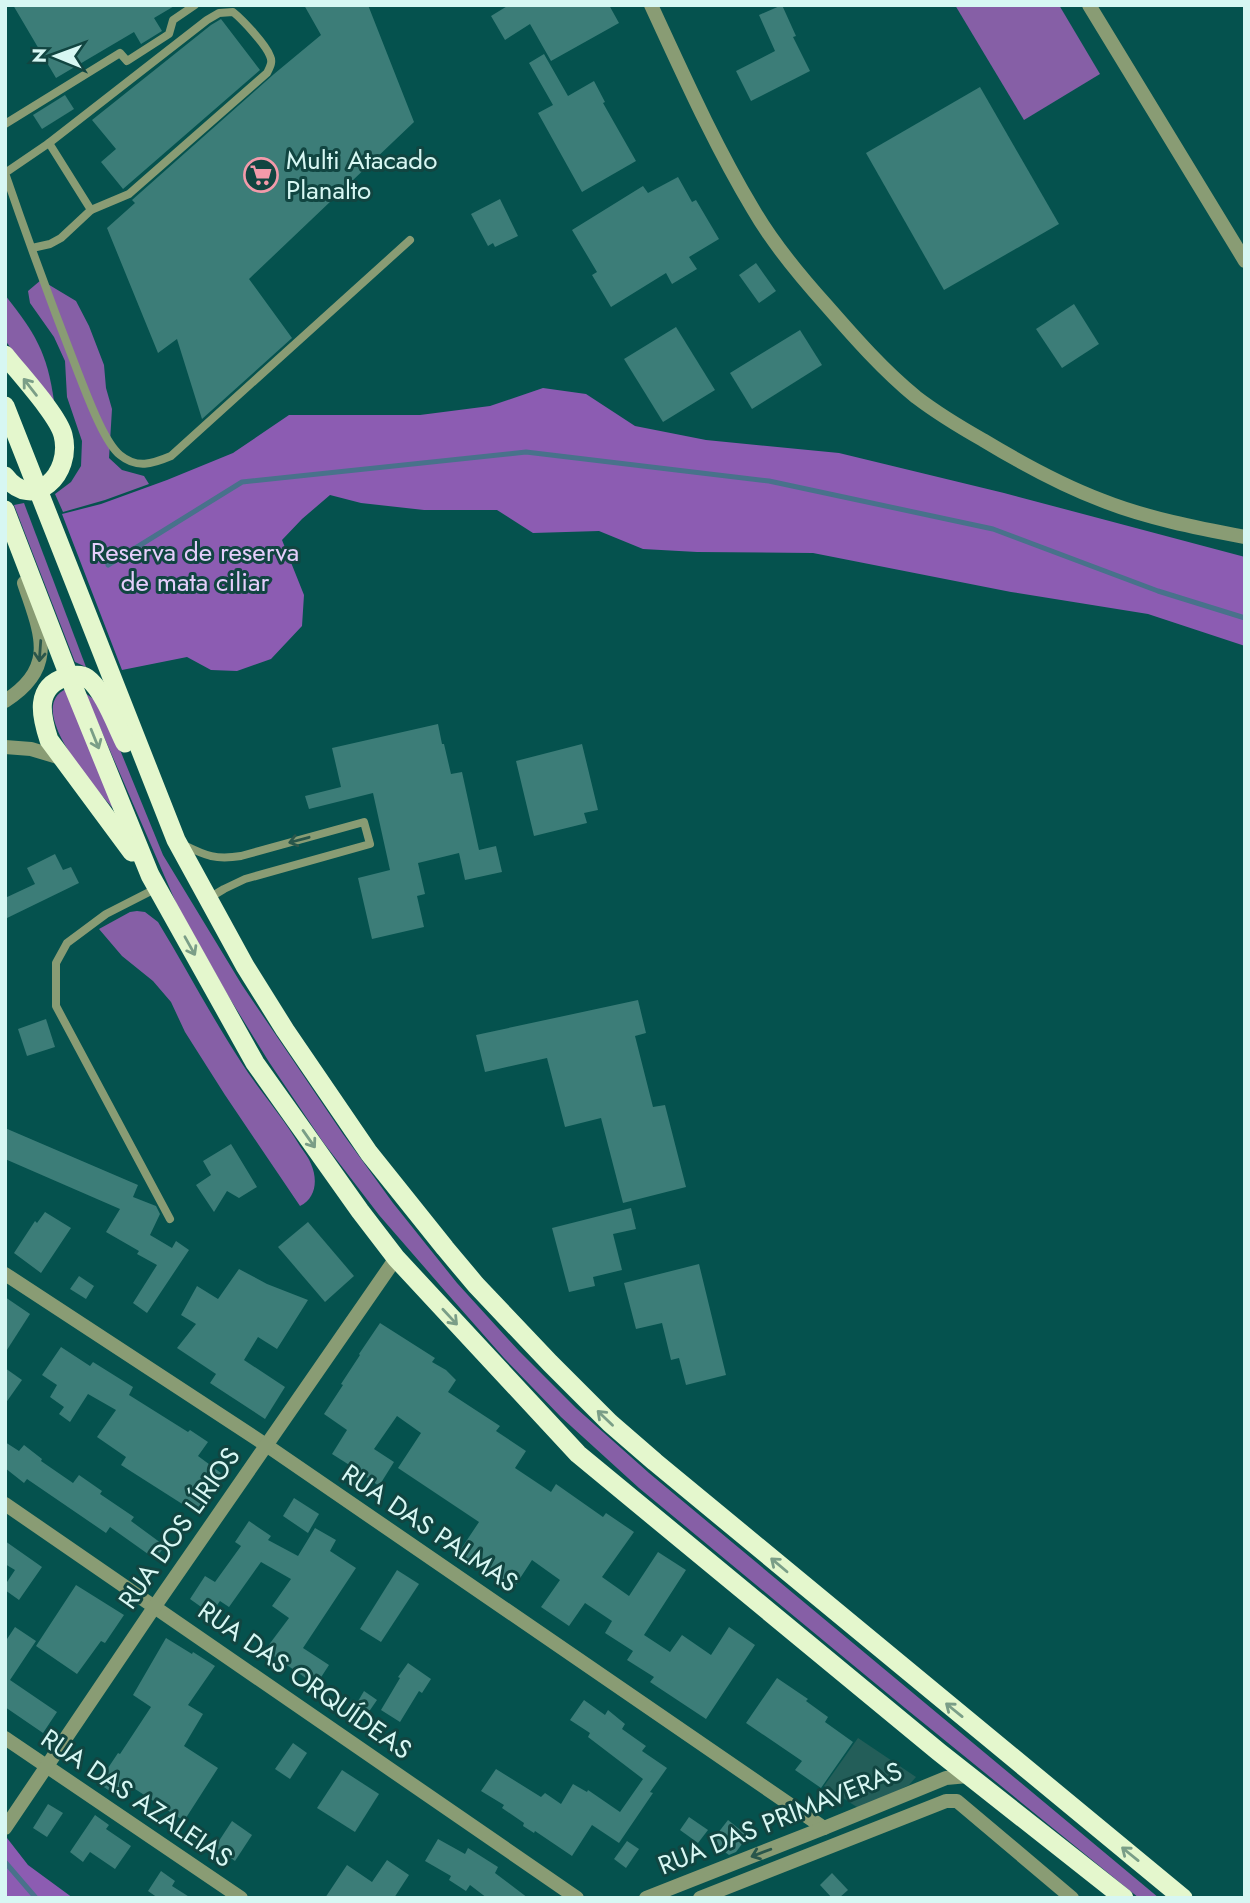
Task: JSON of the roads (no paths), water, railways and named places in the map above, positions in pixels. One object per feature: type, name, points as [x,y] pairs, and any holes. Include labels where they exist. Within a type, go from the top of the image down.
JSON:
[{"type":"highway","points":[[5,355],[55,419],[65,446],[65,459],[58,475],[37,490],[24,491],[14,486],[5,476]]},
{"type":"highway","points":[[5,406],[176,840]]},
{"type":"highway","points":[[5,510],[153,881],[255,1063],[396,1258],[578,1454],[968,1776],[1124,1898]]},
{"type":"highway","points":[[153,881],[49,740],[42,719],[42,705],[48,687],[58,680],[69,676],[82,676],[96,688],[245,966],[285,1030],[369,1153],[476,1285],[610,1423],[1183,1898]]},
{"type":"street","points":[[651,5],[715,140],[754,212],[809,286],[864,350],[914,395],[963,429],[1045,476],[1102,500],[1156,517],[1245,537]]},
{"type":"street","points":[[1089,5],[1245,261]]},
{"type":"street","points":[[5,701],[30,681],[39,667],[40,657],[41,637],[13,550],[15,538]]},
{"type":"street","points":[[5,747],[32,749],[61,758]]},
{"type":"street","name":"RUA DOS LÍRIOS","points":[[5,1828],[396,1258]]},
{"type":"street","name":"RUA DAS PALMAS","points":[[5,1274],[266,1446],[824,1828]]},
{"type":"street","name":"RUA DAS ORQUÍDEAS","points":[[5,1504],[577,1898]]},
{"type":"street","name":"RUA DAS AZALEIAS","points":[[5,1738],[241,1898]]},
{"type":"street","name":"RUA DAS PRIMAVERAS","points":[[933,1784],[939,1752]]},
{"type":"street","name":"RUA DAS PRIMAVERAS","points":[[646,1898],[946,1778],[968,1776]]},
{"type":"street","points":[[700,1898],[946,1801],[957,1801],[1072,1898]]},
{"type":"lane","points":[[5,124],[120,53],[127,61],[169,34],[173,20],[195,5]]},
{"type":"lane","points":[[32,248],[61,239],[91,210],[129,194],[267,72],[271,64],[270,55],[242,19],[233,12],[219,13],[207,20],[49,143],[5,173],[32,248],[90,402],[102,429],[119,454],[134,464],[153,463],[171,456],[410,240]]},
{"type":"lane","points":[[49,143],[91,210]]},
{"type":"lane","points":[[176,840],[201,854],[223,859],[364,822],[370,845],[245,879],[219,892],[211,901]]},
{"type":"lane","points":[[153,881],[67,943],[56,963],[55,1006],[170,1219]]},
{"type":"waterway","points":[[108,565],[242,482],[526,452],[769,481],[993,529],[1158,591],[1245,618]]},
{"type":"waterway","points":[[5,1862],[36,1898]]},
{"type":"place","name":"Multi Atacado Planalto","points":[[261,175]]},
{"type":"park label","name":"Reserva de reserva de mata ciliar","points":[[195,567]]}]
